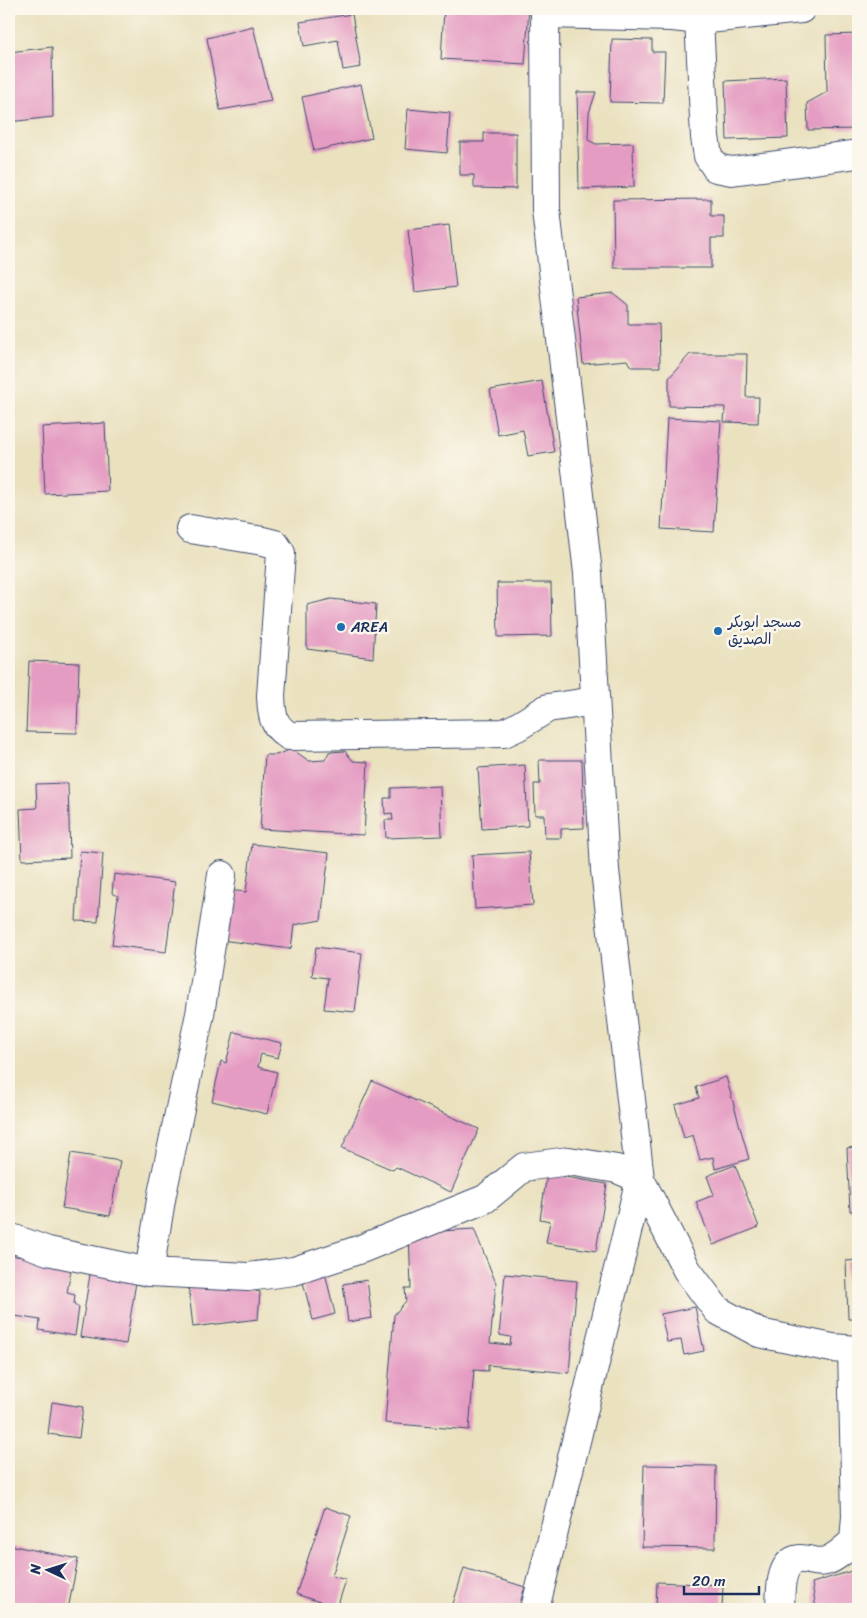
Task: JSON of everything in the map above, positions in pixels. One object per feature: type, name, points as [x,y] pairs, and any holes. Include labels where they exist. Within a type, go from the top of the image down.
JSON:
[{"type":"street","points":[[535,1609],[640,1179],[605,870],[588,573],[546,210],[545,12],[673,17],[699,20],[801,9]]},
{"type":"street","points":[[699,20],[705,137],[708,156],[716,168],[732,172],[858,154]]},
{"type":"street","points":[[190,529],[275,544],[281,553],[271,696],[272,715],[279,729],[289,736],[504,732],[517,727],[548,708],[595,701]]},
{"type":"street","points":[[149,1272],[162,1194],[200,1014],[222,875]]},
{"type":"street","points":[[9,1238],[48,1251],[149,1272],[248,1277],[294,1271],[361,1249],[485,1199],[524,1167],[569,1161],[617,1169],[640,1179],[687,1270],[717,1310],[759,1333],[832,1348],[855,1350],[856,1516],[854,1541],[839,1554],[825,1562],[797,1559],[789,1565],[781,1578],[780,1609]]},
{"type":"building","points":[[444,9],[529,9],[525,64],[441,59]]},
{"type":"building","points":[[352,14],[361,67],[343,70],[338,40],[304,46],[300,22]]},
{"type":"building","points":[[253,26],[271,101],[220,110],[207,38]]},
{"type":"building","points":[[858,34],[858,129],[808,130],[807,103],[827,92],[826,35]]},
{"type":"building","points":[[612,39],[652,40],[652,52],[665,52],[663,103],[610,102]]},
{"type":"building","points":[[52,47],[53,117],[9,122],[9,52]]},
{"type":"building","points":[[786,78],[788,138],[727,140],[725,81]]},
{"type":"building","points":[[361,84],[372,138],[314,151],[302,97]]},
{"type":"building","points":[[577,92],[596,92],[589,113],[588,140],[596,144],[633,143],[634,187],[579,189]]},
{"type":"building","points":[[408,109],[450,113],[447,153],[405,149]]},
{"type":"building","points":[[484,133],[516,133],[516,189],[474,188],[474,175],[460,175],[460,142],[484,142]]},
{"type":"building","points":[[711,199],[711,216],[724,216],[724,238],[711,238],[711,268],[614,268],[613,200]]},
{"type":"building","points":[[449,225],[456,287],[415,292],[408,230]]},
{"type":"building","points":[[613,293],[628,305],[628,324],[659,324],[660,367],[631,367],[627,360],[583,364],[576,297]]},
{"type":"building","points":[[690,354],[747,354],[746,397],[759,397],[758,423],[724,422],[725,407],[669,406],[669,378]]},
{"type":"building","points":[[542,381],[554,452],[528,456],[523,430],[498,435],[490,390]]},
{"type":"building","points":[[667,418],[721,421],[714,532],[661,529]]},
{"type":"building","points":[[105,423],[108,491],[45,494],[42,427]]},
{"type":"building","points":[[497,583],[551,583],[552,636],[498,637]]},
{"type":"building","name":"AREA","points":[[331,599],[376,604],[373,658],[307,649],[307,605]]},
{"type":"building","points":[[29,661],[79,663],[77,733],[26,732]]},
{"type":"building","points":[[292,749],[309,761],[325,760],[329,752],[345,751],[353,761],[368,762],[364,835],[260,829],[265,755],[276,755]]},
{"type":"building","points":[[539,760],[582,760],[584,828],[561,829],[561,838],[545,838],[544,815],[535,815],[534,784],[540,784]]},
{"type":"building","points":[[525,765],[528,826],[482,829],[478,768]]},
{"type":"building","points":[[68,783],[70,858],[22,860],[20,809],[37,808],[36,784]]},
{"type":"building","points":[[440,786],[442,836],[386,838],[385,820],[393,820],[392,813],[385,814],[384,798],[391,798],[391,788]]},
{"type":"building","points":[[252,844],[329,853],[321,920],[294,925],[291,949],[221,940],[227,890],[246,892]]},
{"type":"building","points":[[80,851],[103,853],[98,922],[76,921]]},
{"type":"building","points":[[529,852],[533,905],[475,909],[472,855]]},
{"type":"building","points":[[114,874],[175,882],[166,952],[112,945],[118,896],[112,893]]},
{"type":"building","points":[[316,947],[362,953],[355,1012],[324,1009],[328,978],[312,976]]},
{"type":"building","points":[[234,1032],[282,1043],[278,1058],[261,1054],[258,1067],[277,1072],[267,1114],[212,1101],[221,1061],[226,1063]]},
{"type":"building","points":[[726,1077],[749,1159],[715,1169],[713,1157],[700,1160],[693,1135],[684,1138],[675,1105],[699,1098],[696,1087]]},
{"type":"building","points":[[372,1081],[479,1129],[451,1192],[396,1167],[393,1170],[342,1148]]},
{"type":"building","points":[[858,1147],[858,1211],[850,1211],[847,1148]]},
{"type":"building","points":[[71,1153],[120,1161],[110,1216],[62,1208]]},
{"type":"building","points":[[735,1165],[759,1227],[713,1245],[696,1202],[714,1195],[707,1176]]},
{"type":"building","points":[[547,1174],[607,1184],[596,1251],[546,1243],[550,1221],[540,1219]]},
{"type":"building","points":[[474,1229],[496,1283],[490,1343],[510,1345],[511,1337],[499,1335],[505,1274],[577,1281],[569,1373],[488,1365],[488,1371],[474,1370],[469,1430],[385,1423],[394,1315],[406,1301],[405,1288],[411,1288],[409,1233]]},
{"type":"building","points":[[9,1255],[72,1264],[67,1293],[75,1295],[74,1304],[79,1307],[75,1336],[39,1330],[40,1320],[9,1315]]},
{"type":"building","points":[[858,1260],[858,1319],[848,1319],[846,1261]]},
{"type":"building","points":[[91,1268],[137,1276],[126,1344],[80,1337]]},
{"type":"building","points":[[324,1269],[335,1314],[313,1320],[301,1275]]},
{"type":"building","points":[[187,1274],[260,1292],[258,1319],[193,1327]]},
{"type":"building","points":[[367,1280],[372,1318],[348,1322],[343,1284]]},
{"type":"building","points":[[695,1307],[704,1351],[684,1355],[681,1340],[667,1342],[661,1314]]},
{"type":"building","points":[[52,1402],[83,1407],[79,1438],[48,1434]]},
{"type":"building","points":[[644,1465],[716,1466],[715,1548],[642,1547]]},
{"type":"building","points":[[325,1507],[351,1516],[332,1576],[346,1580],[337,1608],[296,1594]]},
{"type":"building","points":[[9,1545],[78,1559],[68,1609],[25,1609],[9,1606]]},
{"type":"building","points":[[464,1568],[525,1587],[518,1609],[471,1609],[453,1604]]},
{"type":"building","points":[[858,1569],[858,1609],[816,1609],[812,1583]]},
{"type":"building","points":[[657,1582],[723,1585],[722,1609],[656,1609]]},
{"type":"place","name":"AREA","points":[[341,627]]},
{"type":"place","name":"مسجد ابوبكر الصديق","points":[[718,631]]}]
